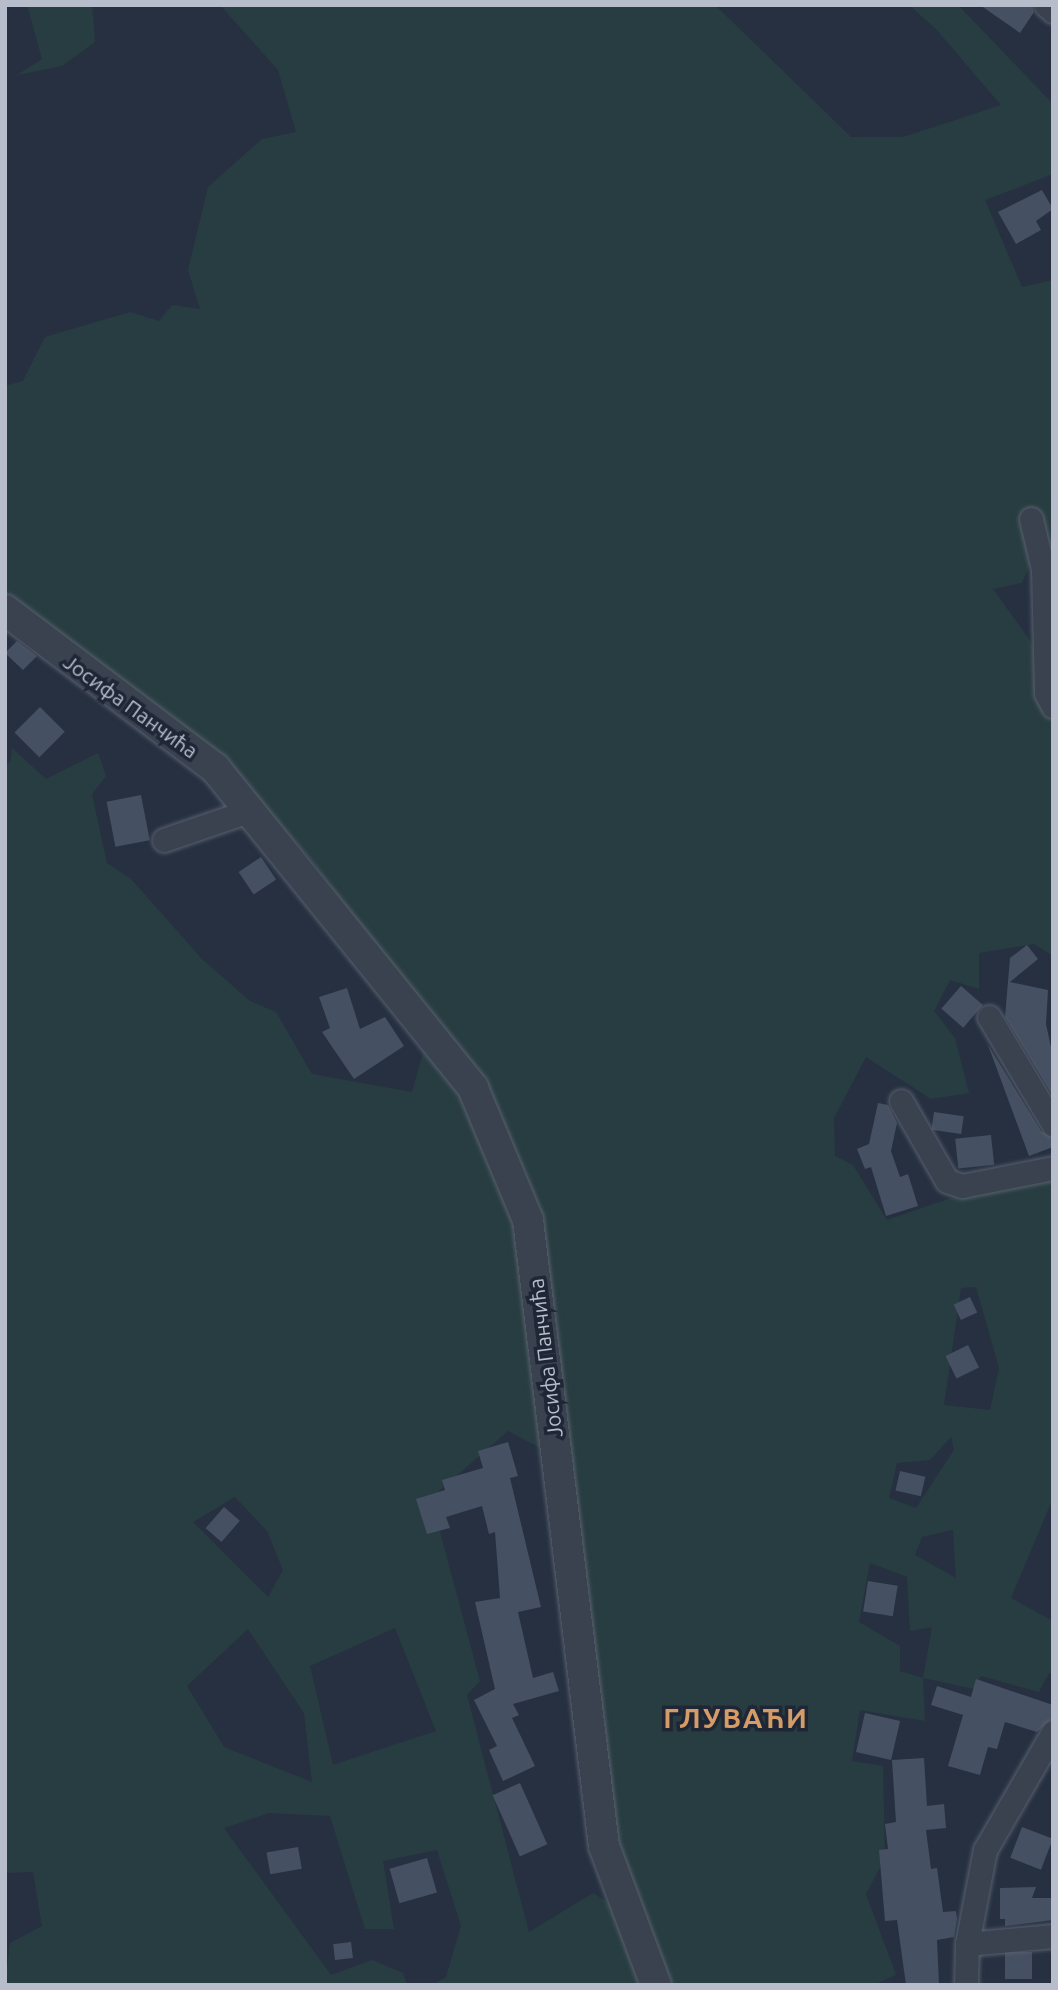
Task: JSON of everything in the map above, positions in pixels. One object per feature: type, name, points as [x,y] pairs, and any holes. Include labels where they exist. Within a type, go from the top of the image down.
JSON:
[{"type":"street","points":[[1046,5],[1053,11]]},
{"type":"street","points":[[1031,519],[1043,569],[1045,681],[1053,706]]},
{"type":"street","name":"Јосифа Панчића","points":[[5,610],[215,768],[473,1088],[528,1220],[604,1846],[656,1985]]},
{"type":"street","points":[[164,841],[248,811]]},
{"type":"street","points":[[989,1017],[1053,1124]]},
{"type":"street","points":[[901,1101],[947,1181],[962,1186],[1053,1168]]},
{"type":"street","points":[[966,1985],[967,1944],[985,1850],[1053,1732]]},
{"type":"street","points":[[967,1944],[1053,1936]]},
{"type":"green space","points":[[27,5],[92,5],[95,42],[62,66],[17,75],[42,59]]},
{"type":"green space","points":[[220,5],[715,5],[851,137],[903,137],[1001,105],[936,29],[909,5],[958,5],[1053,104],[1053,174],[985,200],[1022,287],[1053,280],[1053,593],[1036,552],[1022,583],[993,589],[1029,639],[1053,690],[1053,956],[1034,944],[979,953],[979,989],[950,980],[934,1011],[955,1038],[969,1093],[931,1099],[866,1057],[834,1118],[835,1156],[853,1165],[887,1220],[974,1190],[1053,1179],[1053,1498],[1011,1598],[1053,1621],[1053,1675],[1049,1673],[1039,1692],[981,1676],[974,1689],[923,1678],[925,1721],[860,1710],[852,1761],[883,1766],[885,1858],[866,1894],[896,1975],[873,1985],[433,1985],[446,1977],[461,1926],[437,1850],[383,1861],[394,1929],[365,1929],[330,1816],[269,1813],[224,1828],[331,1975],[372,1960],[403,1973],[407,1985],[5,1985],[10,1943],[42,1926],[33,1872],[5,1873],[5,764],[10,763],[12,748],[46,779],[98,753],[106,776],[92,794],[107,863],[131,879],[202,959],[250,1001],[276,1012],[312,1074],[412,1092],[432,1020],[312,861],[232,770],[5,596],[5,386],[23,381],[45,337],[130,312],[159,321],[172,305],[200,309],[188,270],[208,187],[262,139],[296,132],[278,70]],"holes":[[[976,1287],[999,1368],[990,1410],[944,1405],[961,1288]],[[508,1431],[542,1449],[613,1905],[593,1893],[529,1932],[467,1695],[480,1681],[431,1498]],[[951,1437],[954,1450],[916,1508],[889,1498],[897,1463],[930,1460]],[[235,1497],[267,1531],[283,1570],[268,1597],[193,1522]],[[953,1530],[956,1578],[915,1555],[922,1537]],[[870,1563],[907,1577],[910,1631],[932,1627],[923,1678],[900,1671],[900,1646],[859,1622]],[[395,1628],[436,1731],[333,1765],[310,1666]],[[248,1629],[304,1713],[312,1782],[224,1747],[187,1686]]]},
{"type":"building","points":[[980,5],[1032,5],[1034,12],[1020,33]]},
{"type":"building","points":[[1042,190],[1053,209],[1036,221],[1041,230],[1016,244],[998,212]]},
{"type":"building","points":[[17,641],[37,656],[23,670],[5,653]]},
{"type":"building","points":[[40,707],[65,732],[39,757],[15,732]]},
{"type":"building","points":[[141,795],[150,840],[115,847],[107,802]]},
{"type":"building","points":[[261,857],[276,879],[254,894],[239,872]]},
{"type":"building","points":[[1027,945],[1038,959],[1010,982],[1048,990],[1046,1024],[1053,1057],[1053,1096],[1005,1017],[1010,958]]},
{"type":"building","points":[[961,986],[983,1005],[963,1028],[941,1009]]},
{"type":"building","points":[[347,988],[360,1029],[385,1017],[404,1046],[354,1079],[322,1032],[330,1028],[319,997]]},
{"type":"building","points":[[988,1045],[1041,1131],[1053,1138],[1053,1147],[1029,1156]]},
{"type":"building","points":[[878,1103],[888,1105],[897,1123],[891,1151],[900,1177],[908,1174],[918,1206],[886,1216],[871,1167],[865,1169],[857,1149],[869,1144]]},
{"type":"building","points":[[934,1112],[964,1116],[961,1134],[931,1130]]},
{"type":"building","points":[[991,1135],[994,1165],[958,1169],[955,1139]]},
{"type":"building","points":[[970,1297],[977,1312],[961,1320],[954,1305]]},
{"type":"building","points":[[968,1345],[979,1367],[956,1378],[946,1356]]},
{"type":"building","points":[[508,1442],[518,1476],[510,1478],[541,1607],[518,1612],[533,1678],[553,1672],[559,1691],[513,1704],[519,1715],[512,1718],[535,1766],[503,1781],[489,1750],[497,1746],[474,1700],[495,1689],[475,1602],[500,1598],[495,1532],[489,1534],[482,1506],[446,1517],[450,1528],[427,1534],[416,1499],[445,1490],[442,1480],[483,1468],[478,1451]]},
{"type":"building","points":[[900,1471],[925,1477],[921,1496],[896,1490]]},
{"type":"building","points":[[224,1507],[240,1521],[221,1542],[206,1528]]},
{"type":"building","points":[[868,1581],[898,1586],[893,1616],[863,1612]]},
{"type":"building","points":[[976,1679],[1053,1705],[1053,1718],[1037,1732],[1005,1722],[997,1749],[988,1747],[980,1775],[948,1766],[963,1715],[931,1705],[937,1686],[971,1697]]},
{"type":"building","points":[[865,1713],[900,1721],[891,1760],[856,1752]]},
{"type":"building","points":[[924,1758],[927,1806],[944,1804],[946,1828],[926,1830],[931,1869],[937,1868],[943,1912],[956,1911],[957,1919],[954,1937],[937,1940],[939,1985],[906,1985],[897,1920],[885,1921],[879,1850],[888,1849],[885,1824],[896,1822],[892,1760]]},
{"type":"building","points":[[520,1783],[547,1844],[520,1856],[493,1795]]},
{"type":"building","points":[[1022,1827],[1053,1839],[1041,1870],[1010,1858]]},
{"type":"building","points":[[298,1847],[302,1869],[270,1874],[266,1853]]},
{"type":"building","points":[[427,1858],[437,1893],[399,1903],[390,1869]]},
{"type":"building","points":[[1036,1887],[1032,1898],[1053,1898],[1053,1920],[1005,1926],[1005,1919],[1000,1919],[1000,1888]]},
{"type":"building","points":[[351,1942],[353,1958],[335,1960],[333,1944]]},
{"type":"building","points":[[1005,1952],[1032,1952],[1032,1979],[1005,1979]]},
{"type":"district","name":"ГЛУВАЋИ","points":[[736,1718]]}]
